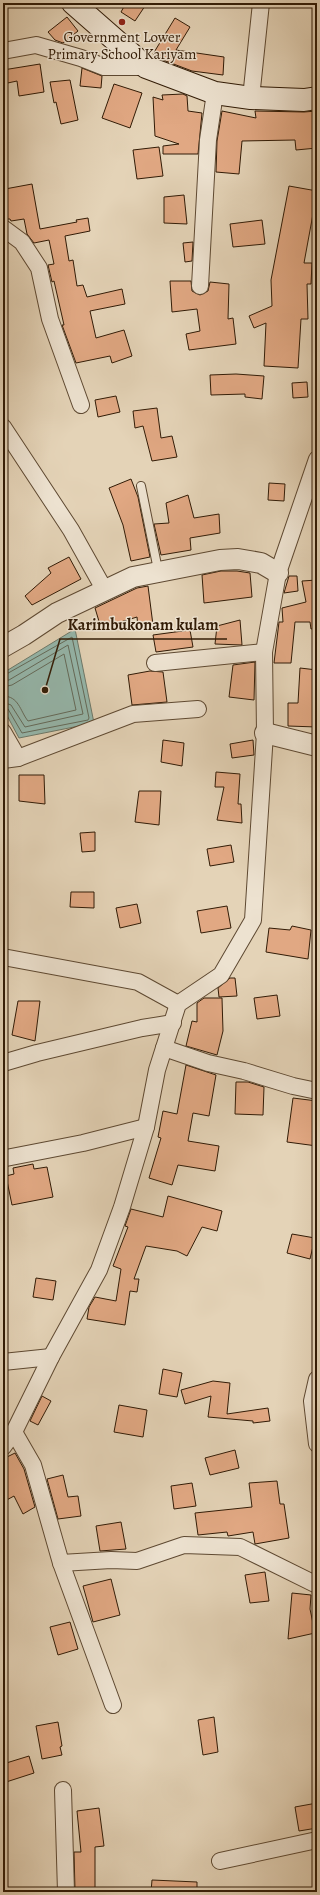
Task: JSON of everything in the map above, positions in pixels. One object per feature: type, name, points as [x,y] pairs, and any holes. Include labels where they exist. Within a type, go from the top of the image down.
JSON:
[{"type":"main road","points":[[73,3],[146,67],[215,93],[251,98],[304,100],[317,98]]},
{"type":"street","points":[[251,98],[261,3]]},
{"type":"street","points":[[3,51],[36,45],[81,58],[104,67],[146,67]]},
{"type":"street","points":[[200,286],[208,140],[215,93]]},
{"type":"street","points":[[3,228],[22,242],[39,268],[50,319],[81,405]]},
{"type":"street","points":[[3,427],[71,530],[104,589]]},
{"type":"street","points":[[3,1447],[14,1432],[51,1357],[99,1270],[122,1207],[146,1127],[157,1070],[178,1004],[221,975],[253,920],[265,733],[264,652],[278,572],[317,459]]},
{"type":"street","points":[[3,647],[57,613],[92,597],[104,589],[132,577],[158,570],[220,560],[238,559],[261,563],[278,572]]},
{"type":"street","points":[[155,663],[264,652]]},
{"type":"street","points":[[3,732],[10,760],[132,714],[198,709]]},
{"type":"street","points":[[265,733],[317,746]]},
{"type":"street","points":[[3,957],[138,982],[178,1004]]},
{"type":"street","points":[[3,1063],[37,1053],[142,1028],[173,1023]]},
{"type":"street","points":[[164,1048],[208,1063],[244,1070],[293,1086],[317,1091]]},
{"type":"street","points":[[6,1158],[83,1143],[146,1127]]},
{"type":"street","points":[[3,1362],[51,1357]]},
{"type":"street","points":[[317,1379],[312,1401],[317,1444]]},
{"type":"street","points":[[14,1432],[33,1465],[61,1563],[113,1705]]},
{"type":"street","points":[[61,1563],[111,1560],[137,1561],[184,1545],[240,1547],[317,1585]]},
{"type":"street","points":[[63,1790],[66,1892]]},
{"type":"street","points":[[220,1861],[317,1840]]},
{"type":"lane","points":[[142,486],[158,570]]},
{"type":"water","points":[[75,629],[94,723],[19,738],[3,708],[3,673]]},
{"type":"building","points":[[126,3],[147,3],[135,21],[121,12]]},
{"type":"building","points":[[67,17],[78,31],[63,43],[55,40],[48,32]]},
{"type":"building","points":[[175,18],[190,27],[176,50],[224,57],[223,75],[192,71],[163,60],[153,54]]},
{"type":"building","points":[[40,64],[44,92],[19,96],[17,81],[3,84],[3,70]]},
{"type":"building","points":[[82,68],[102,76],[101,88],[80,86]]},
{"type":"building","points":[[70,80],[78,120],[61,124],[56,102],[54,103],[50,82]]},
{"type":"building","points":[[114,84],[142,93],[130,128],[102,118]]},
{"type":"building","points":[[183,94],[187,96],[188,111],[202,113],[198,154],[163,154],[163,146],[179,144],[155,136],[153,97],[163,100],[162,95]]},
{"type":"building","points":[[222,111],[256,118],[255,111],[317,111],[317,148],[296,150],[295,140],[242,141],[239,174],[216,172],[217,141]]},
{"type":"building","points":[[159,147],[163,176],[137,179],[133,150]]},
{"type":"building","points":[[32,184],[40,229],[77,222],[76,220],[88,218],[90,231],[65,236],[69,261],[73,260],[77,286],[83,285],[87,297],[122,289],[125,304],[90,311],[96,338],[124,330],[132,356],[112,363],[110,356],[76,363],[62,325],[64,325],[54,281],[52,282],[48,265],[54,264],[49,240],[34,243],[27,234],[24,219],[11,221],[10,219],[3,219],[3,196],[6,196],[5,189]]},
{"type":"building","points":[[289,186],[317,191],[317,215],[313,214],[304,263],[312,263],[311,284],[307,284],[308,319],[301,319],[298,368],[264,366],[266,323],[254,328],[249,316],[272,306],[271,280]]},
{"type":"building","points":[[184,195],[187,224],[164,223],[164,197]]},
{"type":"building","points":[[262,220],[265,244],[233,247],[230,224]]},
{"type":"building","points":[[193,242],[192,261],[185,262],[183,243]]},
{"type":"building","points":[[170,281],[191,281],[192,291],[200,295],[208,291],[210,282],[229,284],[228,319],[233,318],[236,344],[189,350],[186,334],[200,331],[197,309],[172,312]]},
{"type":"building","points":[[236,374],[264,376],[262,399],[245,397],[245,394],[211,395],[210,375]]},
{"type":"building","points":[[307,382],[308,397],[293,398],[292,383]]},
{"type":"building","points":[[116,396],[120,412],[98,417],[95,400]]},
{"type":"building","points":[[157,408],[161,438],[172,436],[177,457],[152,461],[143,426],[135,428],[133,411]]},
{"type":"building","points":[[131,479],[138,497],[150,557],[131,561],[123,525],[109,488]]},
{"type":"building","points":[[269,483],[285,484],[284,501],[268,500]]},
{"type":"building","points":[[188,495],[194,518],[219,514],[220,533],[190,538],[191,550],[161,555],[154,524],[169,523],[166,503]]},
{"type":"building","points":[[69,557],[81,579],[32,605],[25,596],[51,573],[48,568]]},
{"type":"building","points":[[221,571],[250,573],[252,597],[204,603],[202,575]]},
{"type":"building","points":[[289,576],[297,576],[298,591],[284,593]]},
{"type":"building","points":[[317,580],[317,628],[311,629],[310,622],[295,622],[291,663],[274,663],[279,622],[283,622],[282,608],[306,602],[302,581]]},
{"type":"building","points":[[148,586],[153,625],[138,627],[137,617],[101,628],[95,608],[137,588]]},
{"type":"building","points":[[240,620],[242,645],[215,644],[217,626]]},
{"type":"building","points":[[190,630],[193,647],[156,652],[153,635]]},
{"type":"building","points":[[255,662],[254,700],[229,697],[233,665]]},
{"type":"building","points":[[300,668],[317,670],[317,727],[288,726],[288,703],[298,703]]},
{"type":"building","points":[[150,671],[163,672],[167,702],[132,705],[128,675]]},
{"type":"building","points":[[163,740],[184,743],[182,766],[161,762]]},
{"type":"building","points":[[253,740],[254,755],[232,758],[230,744]]},
{"type":"building","points":[[216,772],[240,774],[238,804],[241,804],[242,823],[217,820],[224,787],[215,787]]},
{"type":"building","points":[[19,775],[44,775],[45,804],[19,801]]},
{"type":"building","points":[[139,791],[161,791],[159,825],[135,822]]},
{"type":"building","points":[[95,832],[95,851],[82,852],[80,833]]},
{"type":"building","points":[[231,845],[234,862],[210,866],[207,849]]},
{"type":"building","points":[[71,892],[94,892],[94,908],[70,907]]},
{"type":"building","points":[[137,904],[141,923],[120,928],[116,908]]},
{"type":"building","points":[[227,906],[231,928],[201,933],[197,911]]},
{"type":"building","points":[[292,926],[311,930],[308,959],[266,952],[269,928],[290,930]]},
{"type":"building","points":[[230,978],[235,978],[237,996],[219,997],[218,988]]},
{"type":"building","points":[[277,995],[280,1016],[257,1019],[254,998]]},
{"type":"building","points":[[204,998],[222,998],[223,1031],[217,1055],[186,1046],[192,1021],[197,1022],[197,1003]]},
{"type":"building","points":[[18,1001],[40,1001],[35,1041],[12,1035]]},
{"type":"building","points":[[186,1065],[216,1075],[209,1116],[193,1113],[188,1141],[219,1146],[215,1171],[178,1165],[172,1185],[149,1178],[161,1138],[158,1137],[163,1111],[177,1114]]},
{"type":"building","points":[[236,1082],[248,1082],[264,1087],[263,1115],[235,1114]]},
{"type":"building","points":[[293,1098],[317,1101],[317,1146],[287,1142]]},
{"type":"building","points":[[33,1164],[34,1169],[47,1167],[53,1197],[12,1205],[6,1176],[14,1174],[13,1168]]},
{"type":"building","points":[[168,1196],[222,1211],[217,1231],[202,1227],[187,1256],[177,1251],[146,1246],[134,1279],[139,1279],[137,1292],[130,1291],[125,1325],[87,1319],[89,1307],[95,1297],[116,1301],[121,1269],[113,1266],[128,1227],[125,1226],[131,1209],[163,1217]]},
{"type":"building","points":[[292,1234],[315,1238],[310,1259],[287,1253]]},
{"type":"building","points":[[36,1278],[56,1281],[53,1300],[33,1297]]},
{"type":"building","points":[[163,1369],[182,1373],[177,1397],[159,1394]]},
{"type":"building","points":[[213,1381],[230,1383],[227,1414],[268,1408],[270,1421],[253,1423],[253,1421],[208,1417],[211,1396],[185,1404],[181,1390]]},
{"type":"building","points":[[42,1396],[51,1401],[38,1425],[30,1421]]},
{"type":"building","points":[[119,1405],[147,1410],[143,1437],[114,1432]]},
{"type":"building","points":[[235,1450],[239,1468],[210,1475],[205,1458]]},
{"type":"building","points":[[15,1453],[24,1469],[35,1507],[23,1514],[14,1496],[3,1502],[3,1459]]},
{"type":"building","points":[[63,1475],[68,1497],[78,1496],[81,1516],[58,1519],[47,1479]]},
{"type":"building","points":[[277,1481],[280,1504],[284,1504],[289,1538],[255,1544],[253,1532],[228,1536],[227,1532],[198,1535],[195,1513],[252,1507],[249,1483]]},
{"type":"building","points":[[192,1483],[196,1506],[174,1509],[171,1486]]},
{"type":"building","points":[[121,1522],[126,1549],[100,1551],[96,1526]]},
{"type":"building","points":[[265,1572],[269,1601],[250,1603],[245,1575]]},
{"type":"building","points":[[111,1579],[120,1615],[93,1622],[83,1586]]},
{"type":"building","points":[[292,1593],[311,1595],[310,1609],[315,1633],[288,1639]]},
{"type":"building","points":[[70,1622],[78,1649],[58,1655],[50,1627]]},
{"type":"building","points":[[214,1717],[218,1752],[203,1755],[198,1720]]},
{"type":"building","points":[[58,1722],[62,1755],[42,1759],[36,1726]]},
{"type":"building","points":[[29,1756],[34,1773],[3,1783],[3,1764]]},
{"type":"building","points":[[317,1803],[317,1828],[299,1831],[295,1807]]},
{"type":"building","points":[[99,1808],[104,1846],[95,1847],[95,1890],[75,1890],[74,1852],[81,1852],[77,1811]]},
{"type":"building","points":[[152,1880],[197,1882],[197,1892],[151,1892]]},
{"type":"place","name":"Government Lower Primary School Kariyam","points":[[122,22]]},
{"type":"place","name":"Karimbukonam kulam","points":[[45,690]]}]
